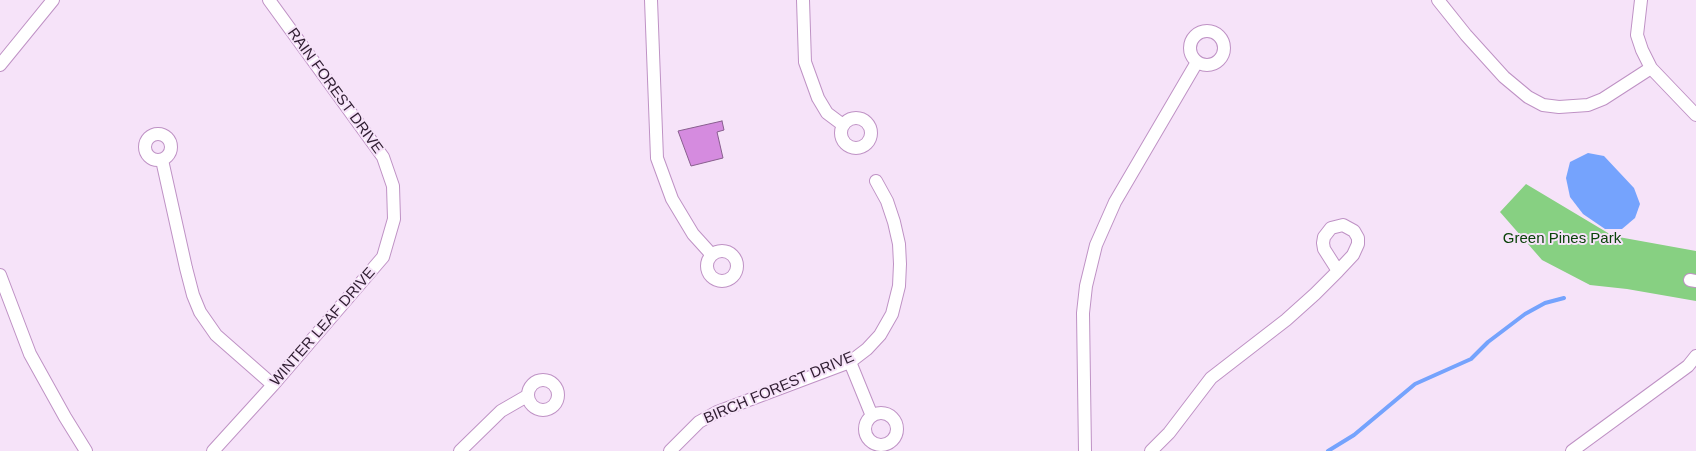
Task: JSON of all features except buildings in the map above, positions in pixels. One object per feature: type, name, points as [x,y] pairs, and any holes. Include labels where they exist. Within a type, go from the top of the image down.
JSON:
[{"type":"street","points":[[0,65],[53,0]]},
{"type":"street","name":"RAIN FOREST DRIVE","points":[[269,0],[383,157],[393,186]]},
{"type":"street","points":[[651,0],[656,158],[672,199],[693,234],[712,255]]},
{"type":"street","points":[[803,0],[805,62],[818,98],[827,114],[843,125]]},
{"type":"street","points":[[1438,0],[1466,35],[1504,77],[1528,97],[1543,105],[1559,107],[1588,105],[1603,98],[1651,68]]},
{"type":"street","points":[[1641,0],[1637,34],[1651,68],[1696,115]]},
{"type":"street","points":[[1085,451],[1083,313],[1090,265],[1096,245],[1115,202],[1197,62]]},
{"type":"street","points":[[162,160],[193,295],[200,312],[216,335],[273,385]]},
{"type":"street","name":"BIRCH FOREST DRIVE","points":[[670,451],[699,422],[717,412],[850,362],[867,349],[880,335],[892,314],[899,286],[899,244],[887,201],[876,181]]},
{"type":"street","name":"WINTER LEAF DRIVE","points":[[213,451],[273,385],[383,257],[394,219],[393,186]]},
{"type":"street","points":[[1151,451],[1169,432],[1211,378],[1286,320],[1338,271]]},
{"type":"street","points":[[0,275],[30,354],[86,451]]},
{"type":"street","points":[[1572,451],[1688,366],[1696,356]]},
{"type":"street","points":[[850,362],[872,416]]},
{"type":"street","points":[[460,451],[501,411],[527,396]]},
{"type":"green space","name":"Green Pines Park","points":[[1526,184],[1613,236],[1696,251],[1696,301],[1627,289],[1590,285],[1542,260],[1500,212]]},
{"type":"water","points":[[1588,153],[1604,156],[1634,188],[1640,204],[1635,218],[1622,229],[1605,229],[1583,214],[1570,197],[1566,178],[1570,162]]},
{"type":"waterway","points":[[1328,451],[1354,435],[1415,384],[1471,359],[1488,342],[1525,314],[1545,303],[1564,298]]}]
